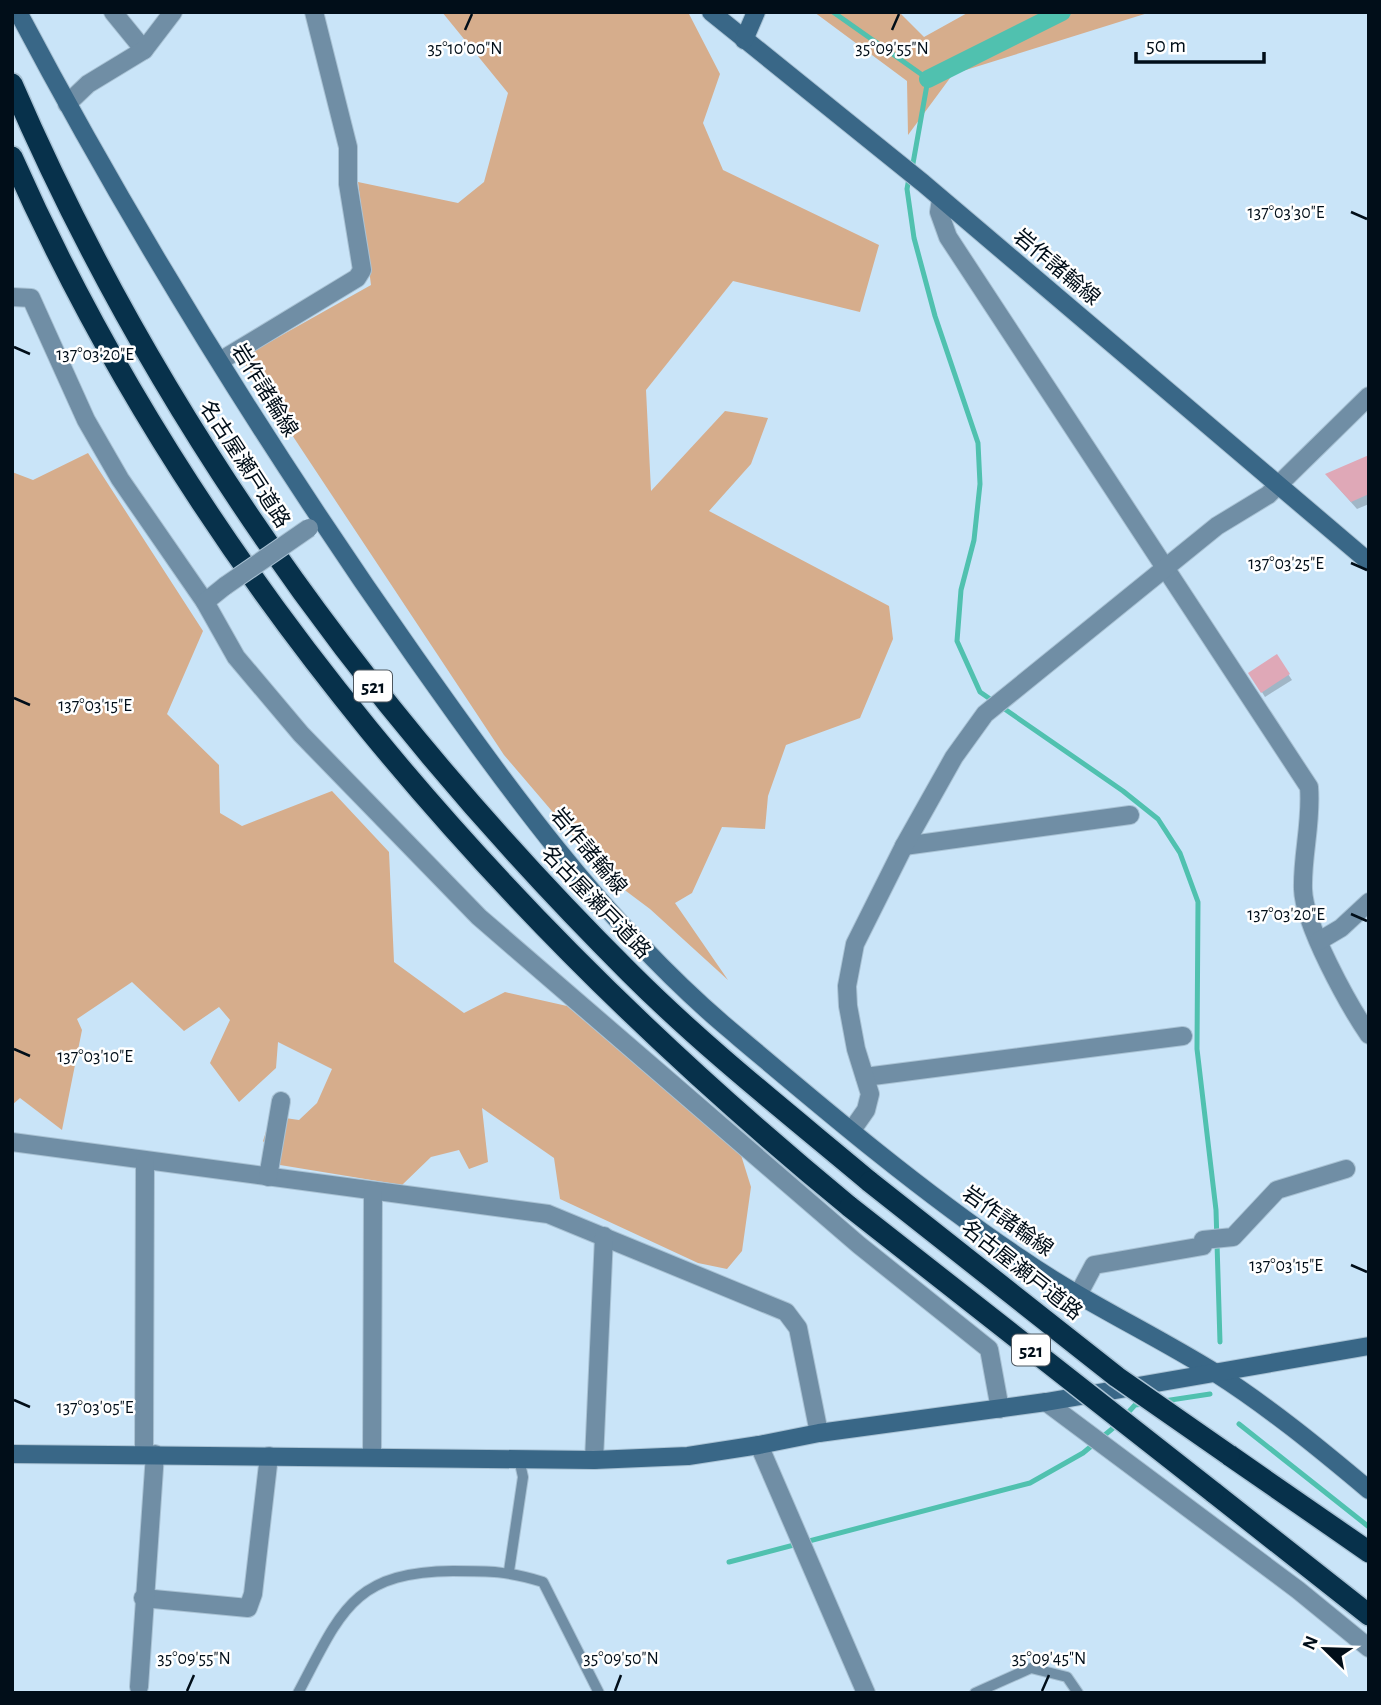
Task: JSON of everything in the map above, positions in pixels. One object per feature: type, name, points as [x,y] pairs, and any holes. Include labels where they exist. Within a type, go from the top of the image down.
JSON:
[{"type":"highway","name":"名古屋瀬戸道路","points":[[12,84],[43,155],[115,296],[199,442],[258,532],[394,714],[459,793],[632,975],[745,1077],[870,1182],[1117,1377],[1369,1552]]},
{"type":"highway","name":"521","points":[[12,157],[88,312],[173,460],[308,652],[370,733],[438,814],[612,996],[737,1111],[850,1208],[1364,1612]]},
{"type":"main road","name":"岩作諸輪線","points":[[18,12],[67,104],[314,524],[544,835],[626,929],[719,1020],[946,1206],[1078,1295],[1214,1372],[1314,1444],[1369,1490]]},
{"type":"main road","name":"岩作諸輪線","points":[[711,12],[923,183],[1369,562]]},
{"type":"main road","points":[[744,40],[756,12]]},
{"type":"main road","points":[[12,1454],[594,1460],[688,1456],[819,1433],[1046,1402],[1369,1346]]},
{"type":"street","points":[[113,12],[144,50]]},
{"type":"street","points":[[67,104],[88,84],[144,50],[173,12]]},
{"type":"street","points":[[220,361],[357,278],[362,270],[348,184],[348,147],[314,12]]},
{"type":"street","points":[[941,199],[939,212],[948,236],[1309,787],[1311,808],[1303,889],[1320,942],[1354,1012],[1369,1035]]},
{"type":"street","points":[[12,297],[31,298],[86,420],[120,479],[205,602],[236,657],[301,734],[479,917],[859,1245],[989,1349],[1000,1409]]},
{"type":"street","points":[[852,1130],[870,1101],[848,1006],[849,967],[858,936],[954,757],[985,715],[1217,526],[1268,495],[1369,396]]},
{"type":"street","points":[[205,602],[314,524]]},
{"type":"street","points":[[904,846],[1130,815]]},
{"type":"street","points":[[1320,942],[1341,929],[1369,902]]},
{"type":"street","points":[[865,1077],[1182,1036]]},
{"type":"street","points":[[268,1177],[281,1101]]},
{"type":"street","points":[[12,1142],[548,1214],[786,1311],[798,1328],[819,1433]]},
{"type":"street","points":[[139,1687],[149,1454],[145,1161]]},
{"type":"street","points":[[1078,1295],[1094,1265],[1183,1251],[1203,1246],[1203,1240],[1227,1238],[1241,1231],[1278,1190],[1346,1169]]},
{"type":"street","points":[[372,1457],[373,1192]]},
{"type":"street","points":[[594,1460],[604,1236]]},
{"type":"street","points":[[1046,1402],[1298,1590],[1369,1648]]},
{"type":"street","points":[[759,1445],[866,1693]]},
{"type":"street","points":[[143,1598],[248,1608],[253,1594],[270,1456]]},
{"type":"lane","points":[[509,1571],[523,1477],[519,1459]]},
{"type":"lane","points":[[298,1693],[348,1606],[366,1590],[391,1578],[415,1572],[509,1571],[543,1582],[599,1693]]},
{"type":"lane","points":[[975,1693],[1031,1668],[1067,1677],[1078,1693]]},
{"type":"shaded area","points":[[442,12],[688,12],[720,74],[703,123],[723,170],[879,245],[860,312],[733,281],[646,390],[651,491],[725,411],[768,418],[751,464],[709,511],[889,606],[893,639],[860,718],[786,745],[768,796],[765,829],[722,827],[692,893],[675,903],[728,980],[650,909],[610,879],[504,755],[241,358],[371,285],[358,182],[458,203],[484,182],[508,93]]},
{"type":"shaded area","points":[[814,12],[899,12],[924,37],[969,12],[1151,12],[953,74],[908,135],[907,81]]},
{"type":"shaded area","points":[[88,453],[203,631],[167,714],[219,765],[220,813],[242,826],[332,791],[389,852],[394,962],[464,1013],[505,992],[567,1006],[741,1155],[751,1187],[742,1251],[727,1269],[698,1263],[560,1199],[554,1158],[482,1108],[488,1162],[469,1169],[459,1150],[431,1157],[402,1185],[280,1165],[263,1141],[271,1116],[299,1120],[317,1103],[332,1069],[278,1042],[276,1068],[239,1102],[210,1063],[230,1020],[219,1007],[184,1031],[132,982],[77,1019],[82,1030],[62,1130],[20,1098],[12,1105],[12,472],[33,480]]},
{"type":"building","points":[[1369,455],[1369,494],[1351,502],[1325,474]]},
{"type":"building","points":[[1277,654],[1290,674],[1261,693],[1248,673]]},
{"type":"waterway","points":[[833,12],[928,79],[912,169]]},
{"type":"waterway","points":[[928,79],[1062,12]]},
{"type":"waterway","points":[[909,178],[907,189],[914,238],[935,316],[978,443],[980,484],[974,540],[961,590],[957,641],[980,692],[1123,791],[1158,819],[1180,853],[1198,902],[1197,1049],[1216,1210],[1220,1342]]},
{"type":"waterway","points":[[1164,1401],[1210,1394]]},
{"type":"waterway","points":[[1124,1417],[1135,1405],[1144,1404]]},
{"type":"waterway","points":[[729,1562],[1030,1483],[1083,1453],[1118,1424]]},
{"type":"waterway","points":[[1239,1424],[1369,1527]]}]
